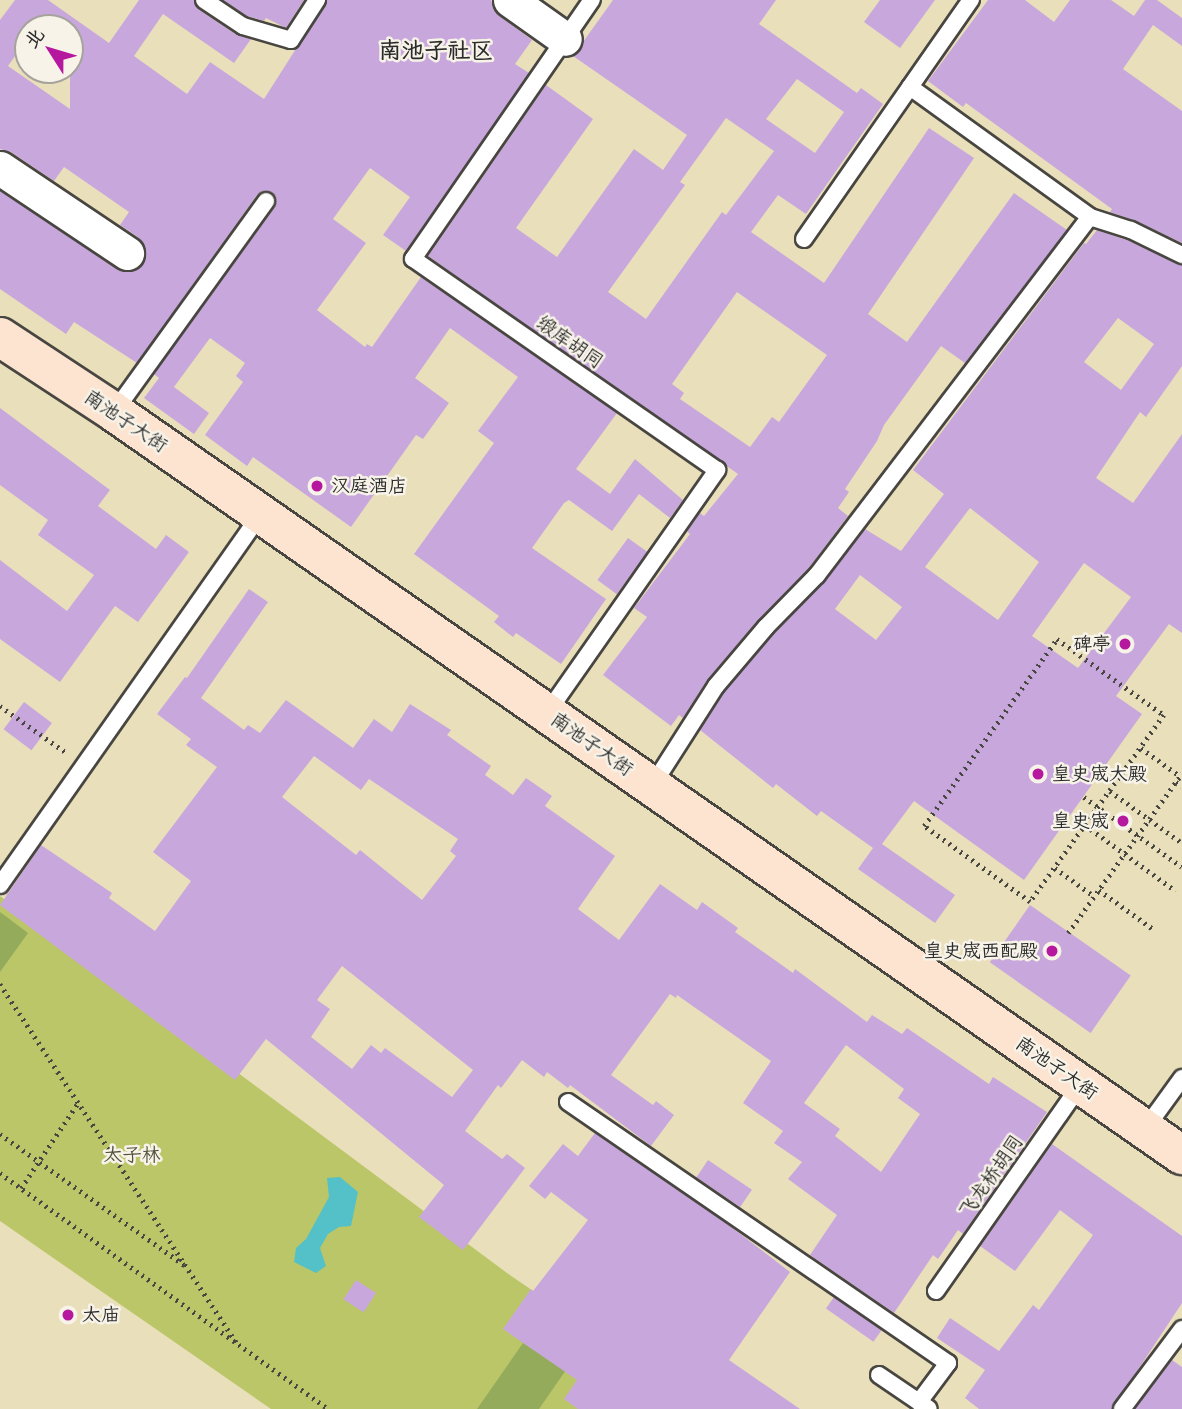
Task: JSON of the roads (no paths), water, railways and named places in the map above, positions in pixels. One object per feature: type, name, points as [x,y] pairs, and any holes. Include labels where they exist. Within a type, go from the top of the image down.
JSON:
[{"type":"street","points":[[510,0],[565,39]]},
{"type":"street","points":[[0,169],[127,253]]},
{"type":"street","name":"南池子大街","points":[[0,337],[114,412],[1182,1154]]},
{"type":"lane","points":[[204,0],[243,26],[291,40],[317,0]]},
{"type":"lane","name":"缎库胡同","points":[[547,713],[717,470],[413,259],[592,0]]},
{"type":"lane","points":[[804,239],[971,0]]},
{"type":"lane","points":[[910,87],[1090,217],[1131,230],[1182,255]]},
{"type":"lane","points":[[114,412],[266,201]]},
{"type":"lane","points":[[652,786],[716,686],[766,627],[817,575],[1090,217]]},
{"type":"lane","points":[[0,886],[261,514]]},
{"type":"lane","points":[[1145,1129],[1182,1077]]},
{"type":"lane","name":"飞龙桥胡同","points":[[936,1291],[1081,1084]]},
{"type":"lane","points":[[568,1102],[948,1363],[924,1405],[879,1375]]},
{"type":"lane","points":[[1122,1409],[1182,1329]]},
{"type":"water","points":[[340,1177],[358,1192],[351,1226],[339,1227],[328,1234],[320,1248],[326,1266],[316,1273],[294,1262],[296,1248],[306,1239],[329,1197],[327,1178]]},
{"type":"place","name":"汉庭酒店","points":[[317,486]]},
{"type":"place","name":"碑亭","points":[[1125,644]]},
{"type":"place","name":"皇史宬大殿","points":[[1038,774]]},
{"type":"place","name":"皇史宬","points":[[1123,821]]},
{"type":"place","name":"皇史宬西配殿","points":[[1052,951]]},
{"type":"place","name":"太庙","points":[[68,1315]]},
{"type":"district","name":"南池子社区","points":[[436,50]]},
{"type":"park label","name":"太子林","points":[[132,1155]]}]
